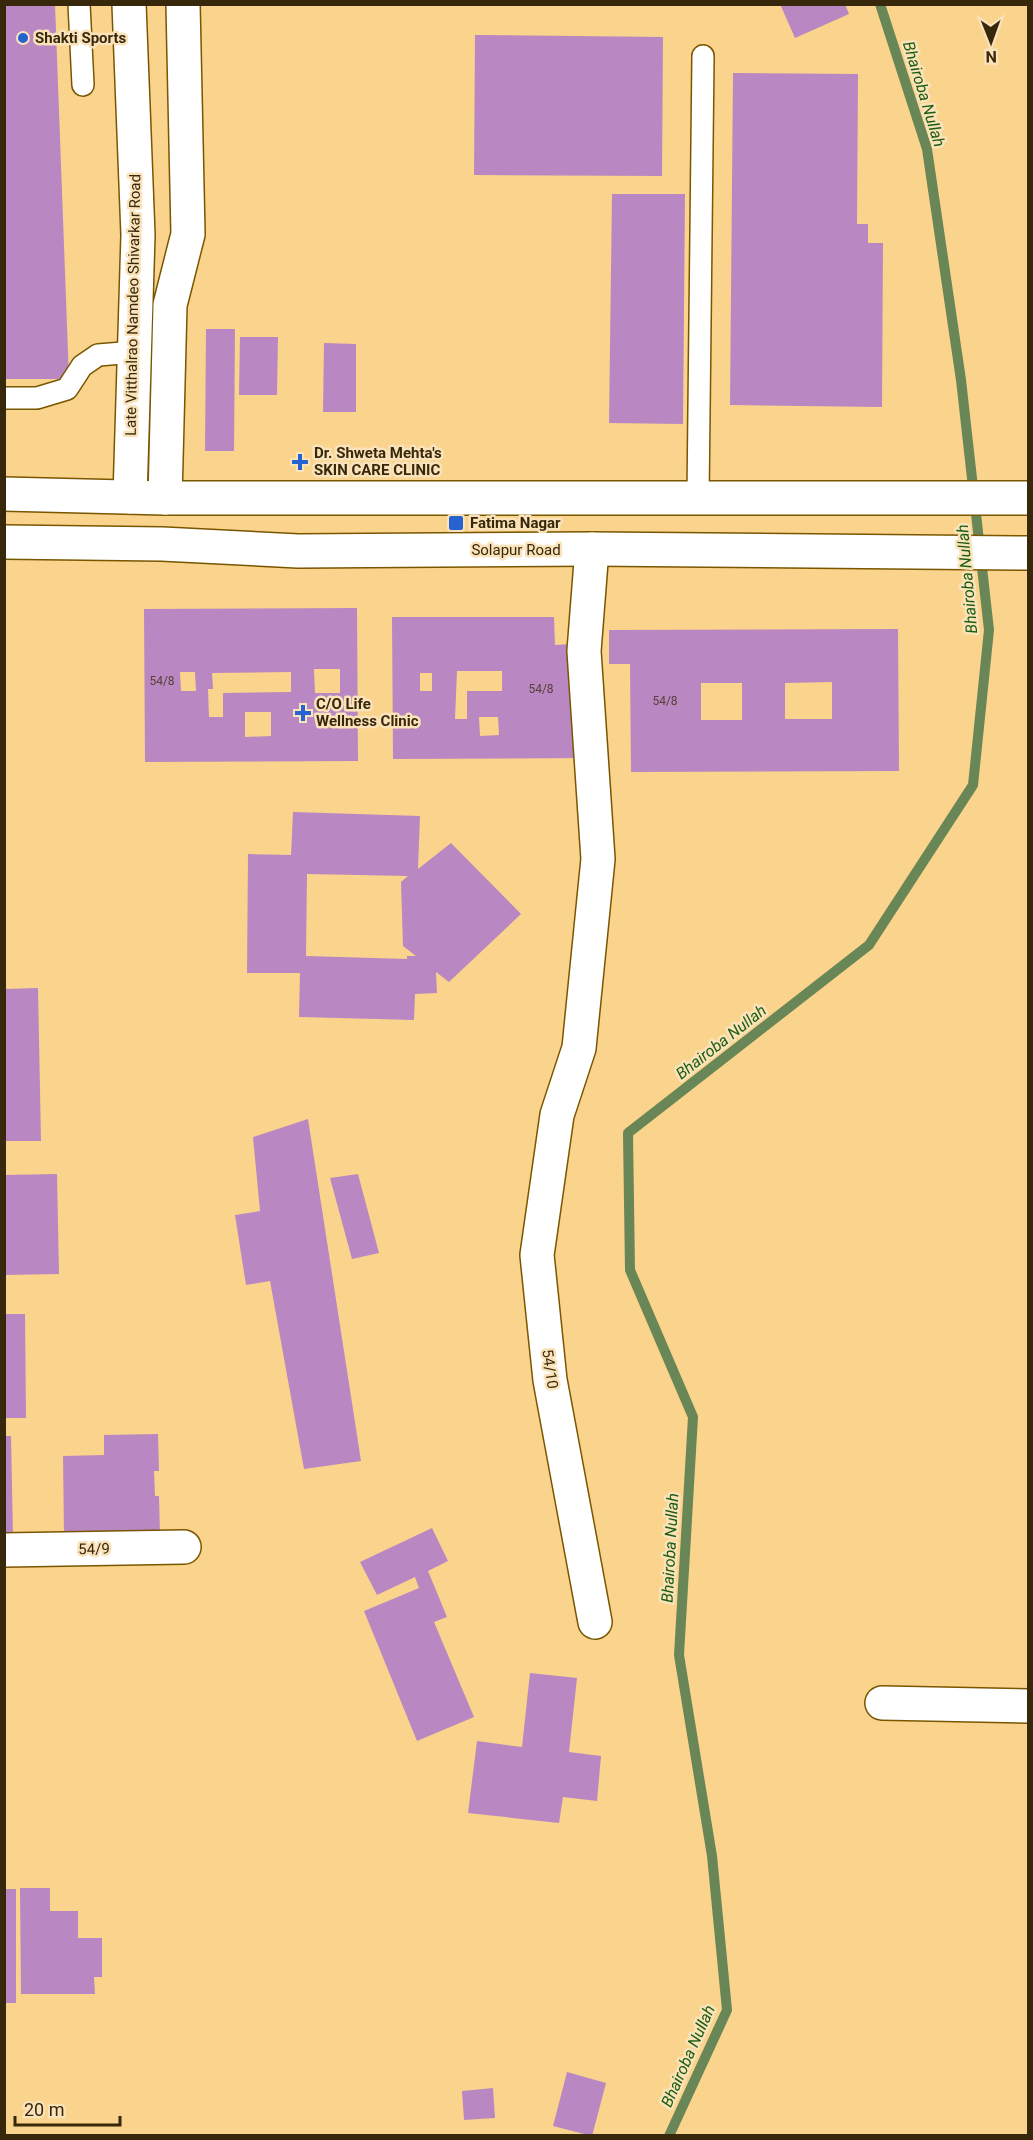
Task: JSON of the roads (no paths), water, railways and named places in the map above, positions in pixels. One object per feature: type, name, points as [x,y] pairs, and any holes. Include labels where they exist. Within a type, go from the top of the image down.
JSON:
[{"type":"main road","name":"Late Vitthalrao Namdeo Shivarkar Road","points":[[129,4],[138,235],[130,497]]},
{"type":"main road","points":[[165,498],[170,305],[188,234],[183,4]]},
{"type":"main road","points":[[4,494],[165,498],[1029,498]]},
{"type":"main road","name":"Solapur Road","points":[[4,542],[162,544],[298,551],[592,549],[1029,553]]},
{"type":"main road","name":"54/10","points":[[592,549],[584,651],[598,859],[579,1048],[557,1115],[537,1254],[550,1380],[595,1622]]},
{"type":"main road","name":"54/9","points":[[4,1550],[184,1547]]},
{"type":"main road","points":[[882,1703],[1029,1706]]},
{"type":"lane","points":[[80,4],[83,85]]},
{"type":"lane","points":[[698,498],[703,56]]},
{"type":"lane","points":[[4,398],[37,398],[67,389],[82,366],[98,355],[135,352]]},
{"type":"waterway","name":"Bhairoba Nullah","points":[[669,2136],[727,2010],[712,1856],[679,1655],[693,1417],[630,1270],[628,1133],[869,945],[973,785],[989,630],[961,380],[927,149],[880,4]]},
{"type":"place","name":"Shakti Sports","points":[[23,38]]},
{"type":"place","name":"Dr. Shweta Mehta's SKIN CARE CLINIC","points":[[300,462]]},
{"type":"place","name":"Fatima Nagar","points":[[456,523]]},
{"type":"place","name":"C/O Life Wellness Clinic","points":[[303,713]]}]
